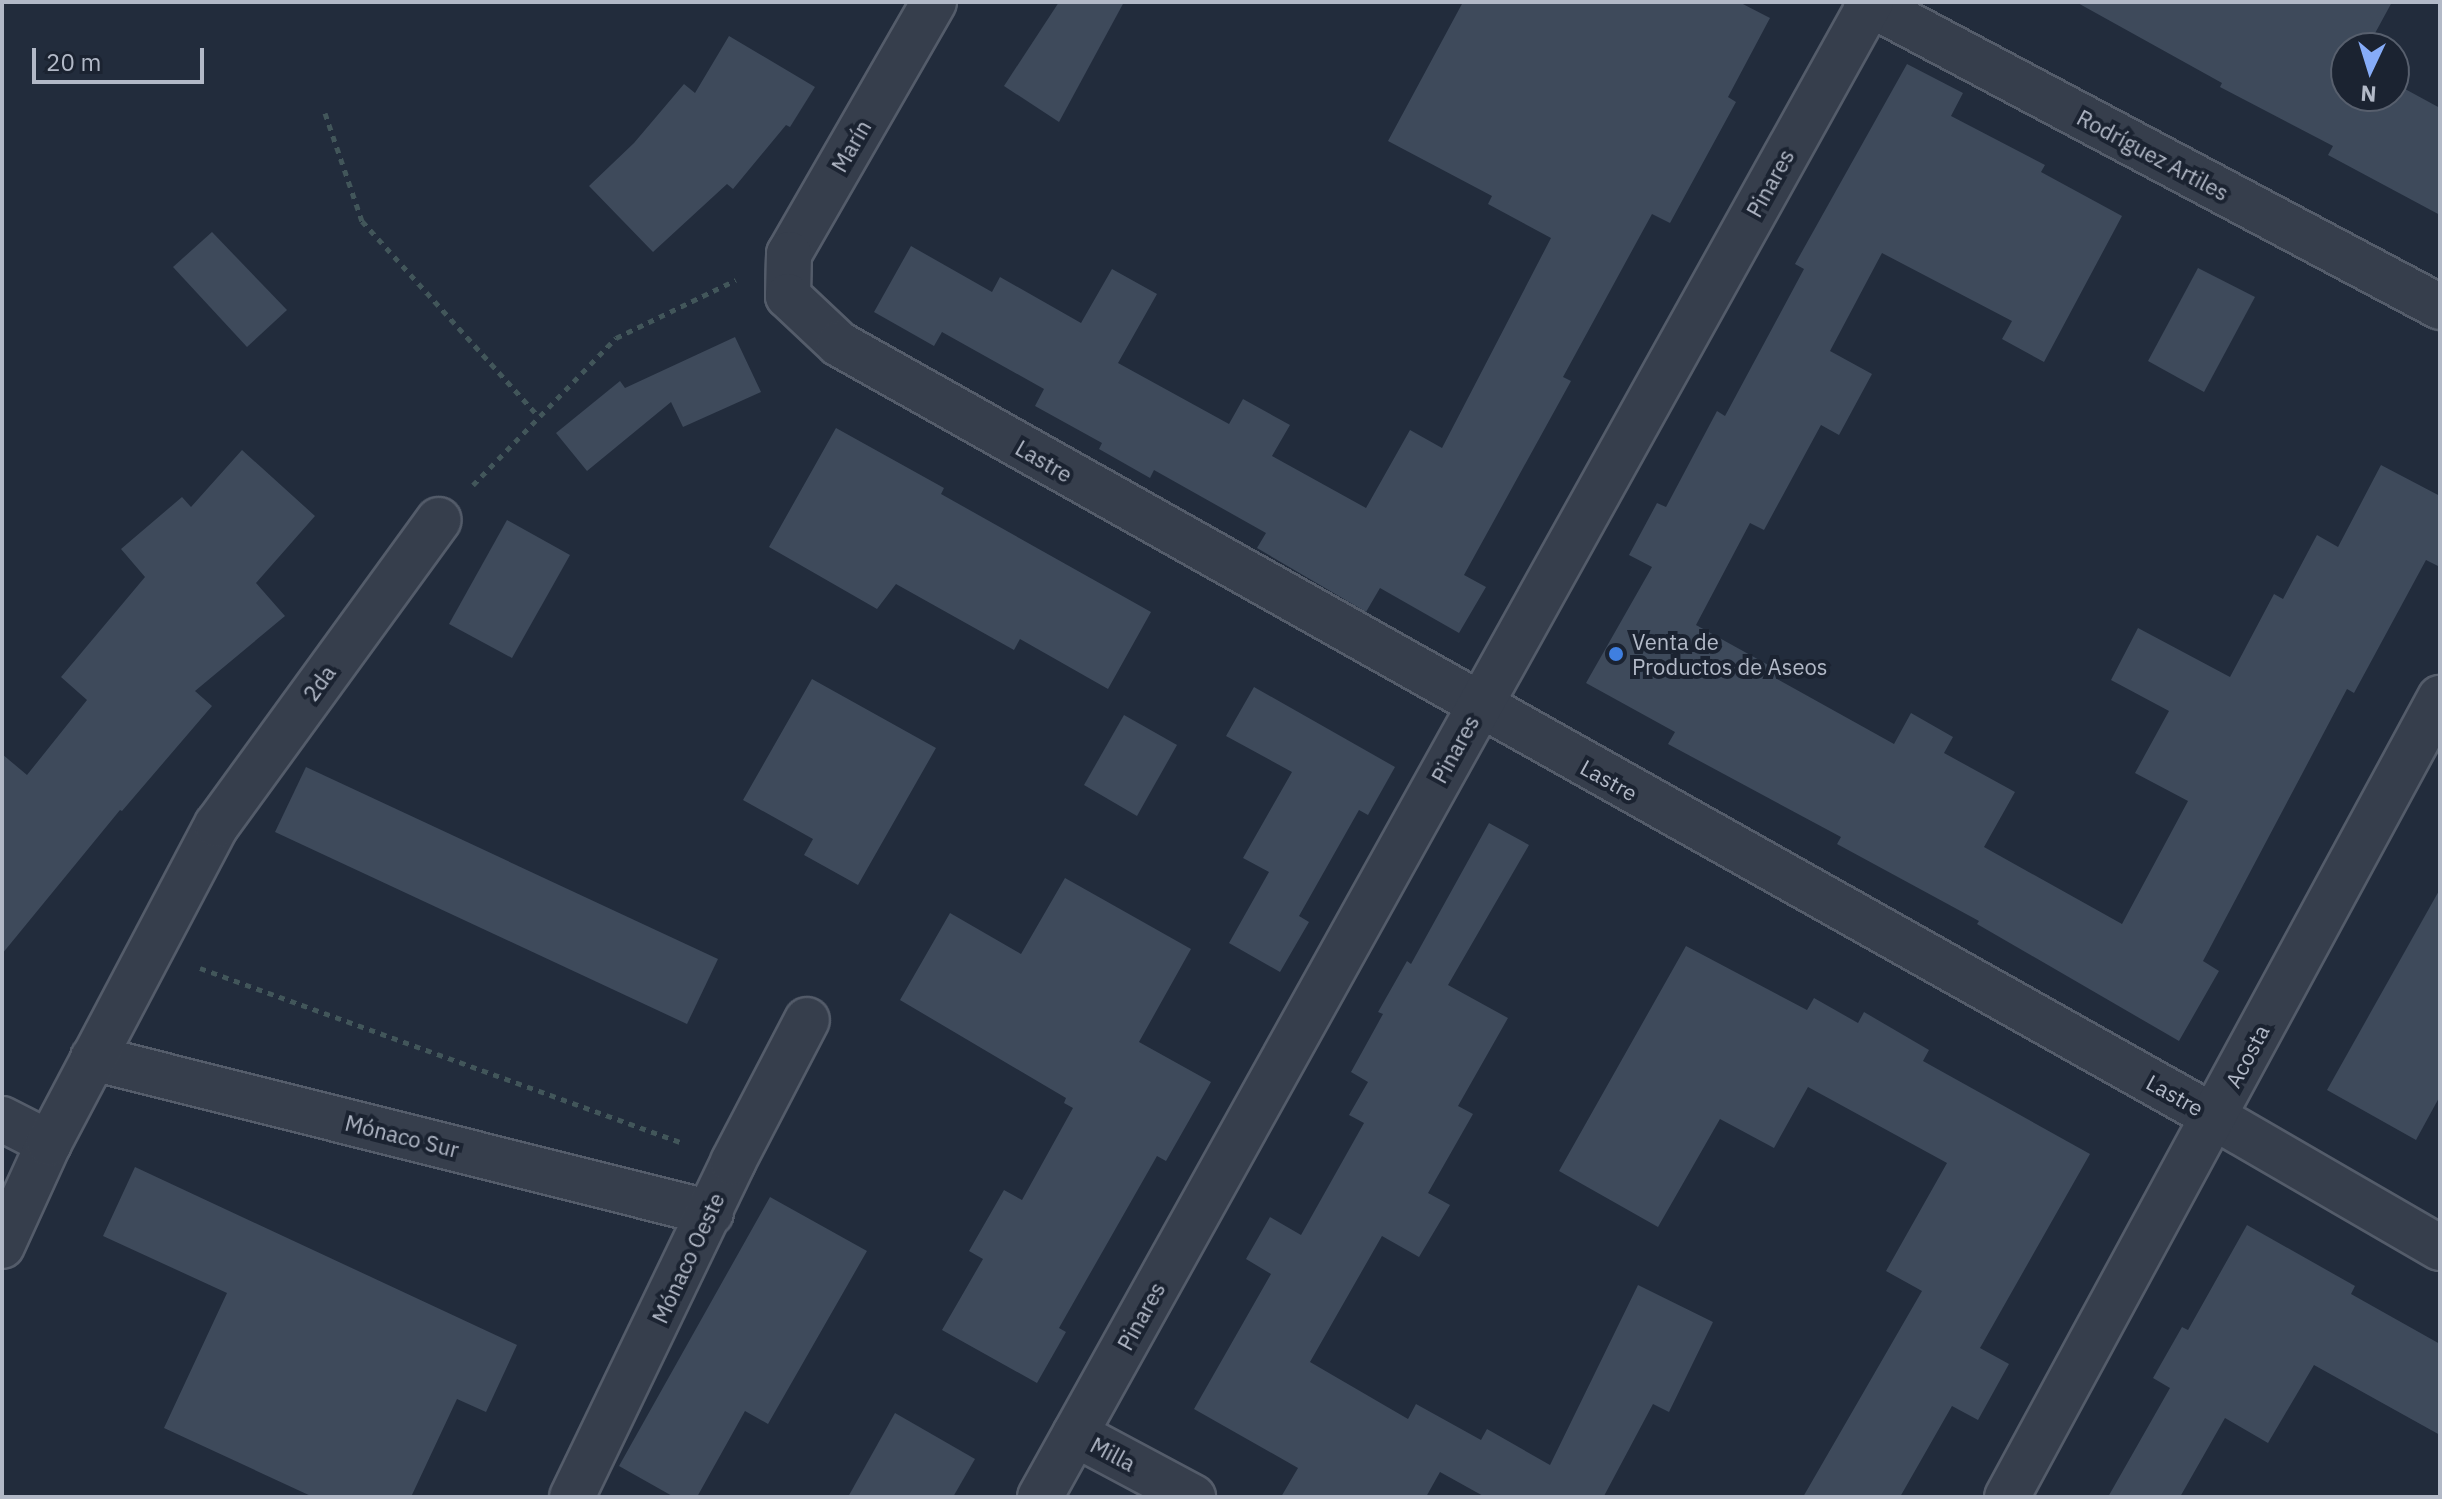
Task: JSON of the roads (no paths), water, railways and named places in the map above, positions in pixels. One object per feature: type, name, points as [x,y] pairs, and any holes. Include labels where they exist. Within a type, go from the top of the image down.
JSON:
[{"type":"street","name":"Marín","points":[[788,275],[934,2]]},
{"type":"street","name":"Rodríguez Artiles","points":[[1869,3],[2440,307]]},
{"type":"street","name":"Pinares","points":[[1040,1497],[1869,3]]},
{"type":"street","name":"Lastre","points":[[788,275],[839,344],[1478,707],[2214,1117],[2440,1248]]},
{"type":"street","name":"2da","points":[[2,1246],[49,1143],[217,825],[439,520]]},
{"type":"street","name":"Acosta","points":[[2007,1497],[2440,698]]},
{"type":"street","name":"Mónaco Oeste","points":[[572,1497],[733,1162],[807,1020]]},
{"type":"street","name":"Mónaco Sur","points":[[93,1058],[711,1213]]},
{"type":"street","points":[[2,1119],[49,1143]]},
{"type":"street","name":"Milla","points":[[1075,1434],[1193,1497]]},
{"type":"place","name":"Venta de Productos de Aseos","points":[[1616,654]]}]
